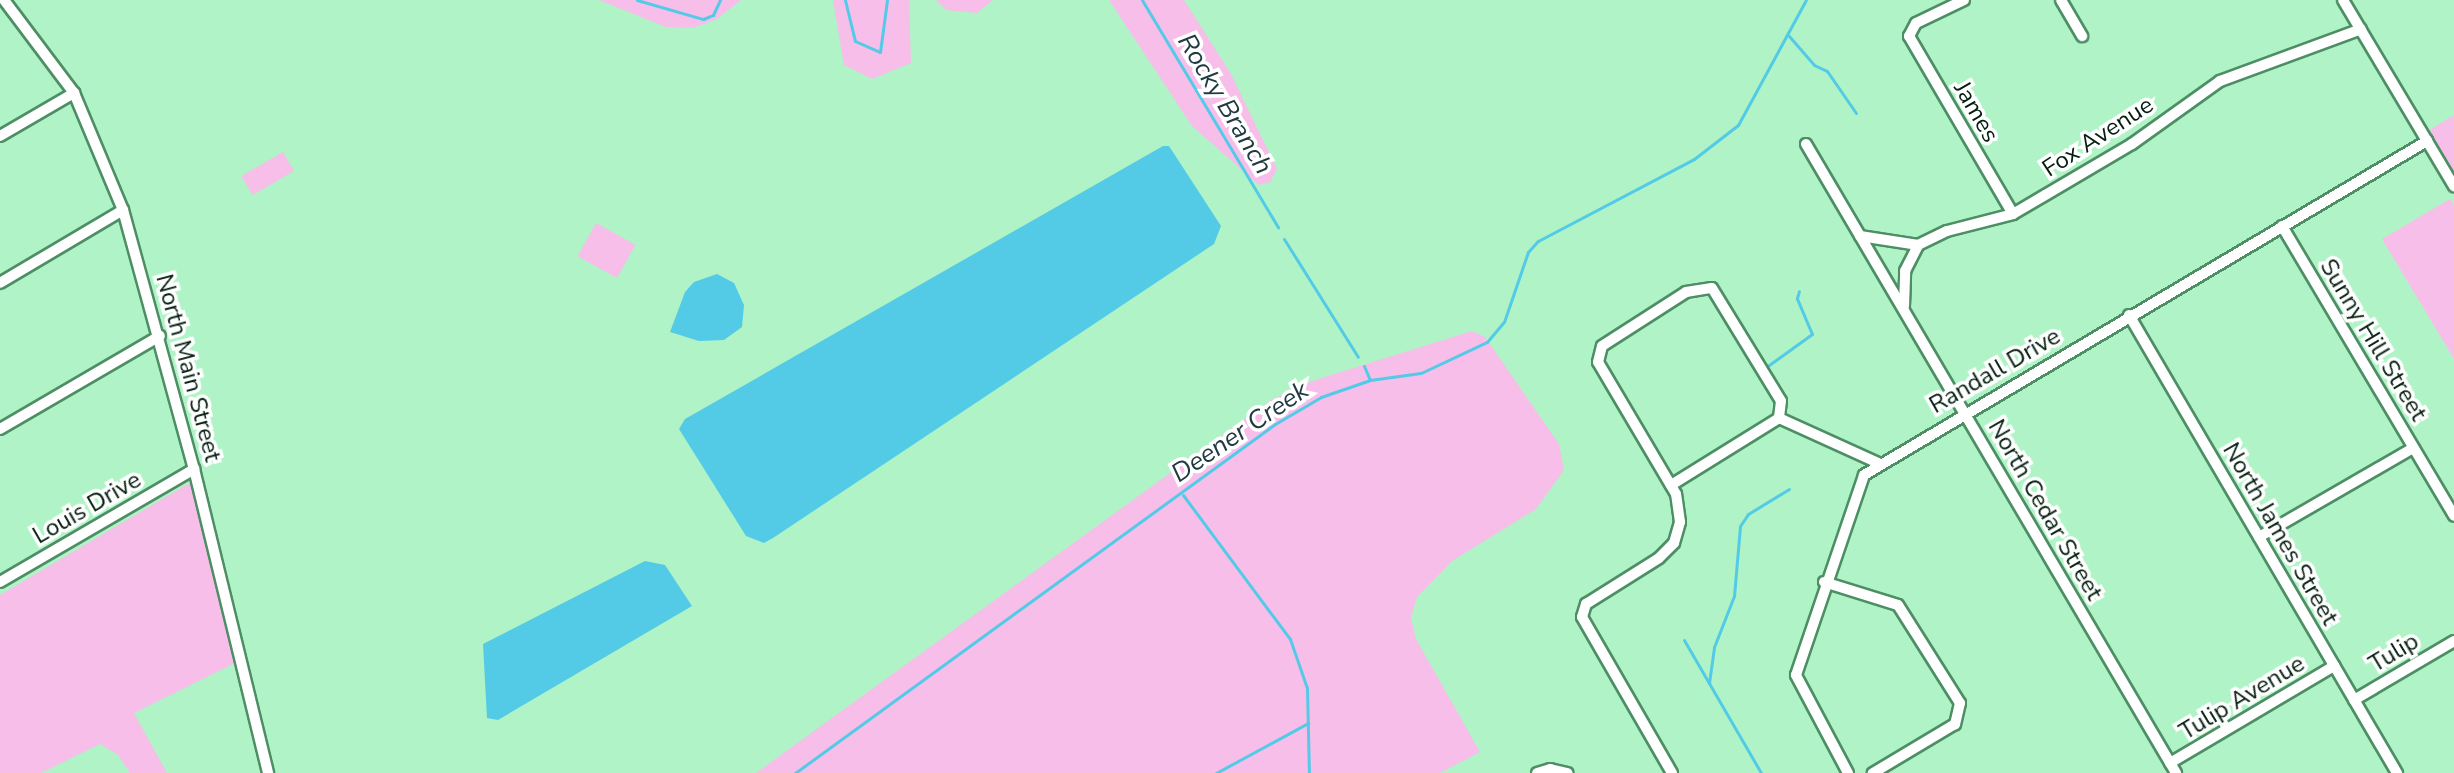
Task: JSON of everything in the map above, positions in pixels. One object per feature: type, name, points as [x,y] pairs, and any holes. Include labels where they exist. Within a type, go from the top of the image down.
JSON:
[{"type":"street","name":"North Main Street","points":[[4,0],[74,93],[123,210],[160,336],[268,773]]},
{"type":"street","name":"James","points":[[1964,0],[1909,28],[2013,214]]},
{"type":"street","points":[[2061,0],[2082,36]]},
{"type":"street","points":[[2343,0],[2454,186]]},
{"type":"street","name":"Fox Avenue","points":[[1918,245],[1947,231],[2013,214],[2123,150],[2220,81],[2361,29]]},
{"type":"street","points":[[0,136],[74,93]]},
{"type":"street","name":"Randall Drive","points":[[1848,773],[1796,675],[1859,482],[1878,463],[2427,141]]},
{"type":"street","name":"North Cedar Street","points":[[1806,144],[2173,768]]},
{"type":"street","points":[[0,283],[123,210]]},
{"type":"street","name":"Sunny Hill Street","points":[[2282,226],[2454,516]]},
{"type":"street","points":[[1860,236],[1918,245],[1905,271],[1904,311]]},
{"type":"street","points":[[1672,773],[1581,610],[1659,558],[1674,543],[1680,522],[1671,485],[1601,369],[1598,353],[1608,340],[1673,300],[1705,285],[1718,293],[1781,401],[1779,418]]},
{"type":"street","name":"North James Street","points":[[2129,315],[2397,773]]},
{"type":"street","points":[[0,429],[160,336]]},
{"type":"street","points":[[1779,418],[1878,463]]},
{"type":"street","points":[[1671,485],[1779,418]]},
{"type":"street","points":[[2259,537],[2413,448]]},
{"type":"street","name":"Louis Drive","points":[[0,582],[194,469]]},
{"type":"street","points":[[1824,582],[1898,605],[1960,703],[1955,724],[1873,773]]},
{"type":"street","name":"Tulip","points":[[2354,700],[2454,641]]},
{"type":"street","name":"Tulip Avenue","points":[[2173,768],[2334,666]]},
{"type":"street","points":[[1537,773],[1550,769],[1568,773]]},
{"type":"shaded area","points":[[599,0],[741,0],[717,19],[693,28],[666,27]]},
{"type":"shaded area","points":[[833,0],[909,0],[911,63],[872,79],[844,65]]},
{"type":"shaded area","points":[[936,0],[993,0],[977,13],[946,10]]},
{"type":"shaded area","points":[[1109,0],[1184,0],[1231,74],[1277,169],[1270,182],[1259,185],[1192,126]]},
{"type":"shaded area","points":[[2454,115],[2454,174],[2428,131]]},
{"type":"shaded area","points":[[283,152],[294,171],[252,195],[241,176]]},
{"type":"shaded area","points":[[2450,199],[2454,206],[2454,359],[2382,239]]},
{"type":"shaded area","points":[[596,223],[635,245],[617,278],[578,256]]},
{"type":"shaded area","points":[[1472,331],[1485,337],[1559,444],[1564,470],[1536,509],[1452,561],[1417,597],[1411,618],[1416,639],[1480,752],[1440,773],[756,773],[1271,400],[1312,381]]},
{"type":"shaded area","points":[[191,482],[235,663],[134,713],[167,773],[130,773],[118,755],[100,744],[41,773],[0,773],[0,595]]},
{"type":"water","points":[[1163,146],[1169,146],[1221,226],[1214,244],[773,538],[764,543],[746,536],[679,429],[685,419]]},
{"type":"water","points":[[717,274],[734,283],[744,305],[742,327],[724,340],[699,341],[670,332],[685,292],[694,282]]},
{"type":"water","points":[[645,561],[665,565],[692,606],[498,720],[487,718],[483,644]]},
{"type":"waterway","name":"Rocky Branch","points":[[637,0],[703,19],[713,15],[720,0]]},
{"type":"waterway","name":"Rocky Branch","points":[[845,0],[855,41],[880,52],[887,0]]},
{"type":"waterway","name":"Rocky Branch","points":[[1142,0],[1278,227]]},
{"type":"waterway","name":"Deener Creek","points":[[795,773],[1275,424],[1321,397],[1370,380],[1421,373],[1487,342],[1504,322],[1528,252],[1538,241],[1694,159],[1738,125],[1806,0]]},
{"type":"waterway","points":[[1789,36],[1814,65],[1827,71],[1856,113]]},
{"type":"waterway","name":"Rocky Branch","points":[[1284,239],[1358,357]]},
{"type":"waterway","points":[[1769,365],[1812,334],[1797,298],[1799,291]]},
{"type":"waterway","name":"Rocky Branch","points":[[1364,366],[1370,380]]},
{"type":"waterway","points":[[1709,683],[1714,647],[1734,596],[1740,526],[1748,514],[1789,489]]},
{"type":"waterway","points":[[1183,495],[1290,639],[1307,688],[1309,773]]},
{"type":"waterway","points":[[1684,640],[1761,773]]},
{"type":"waterway","points":[[1216,773],[1308,723]]}]
